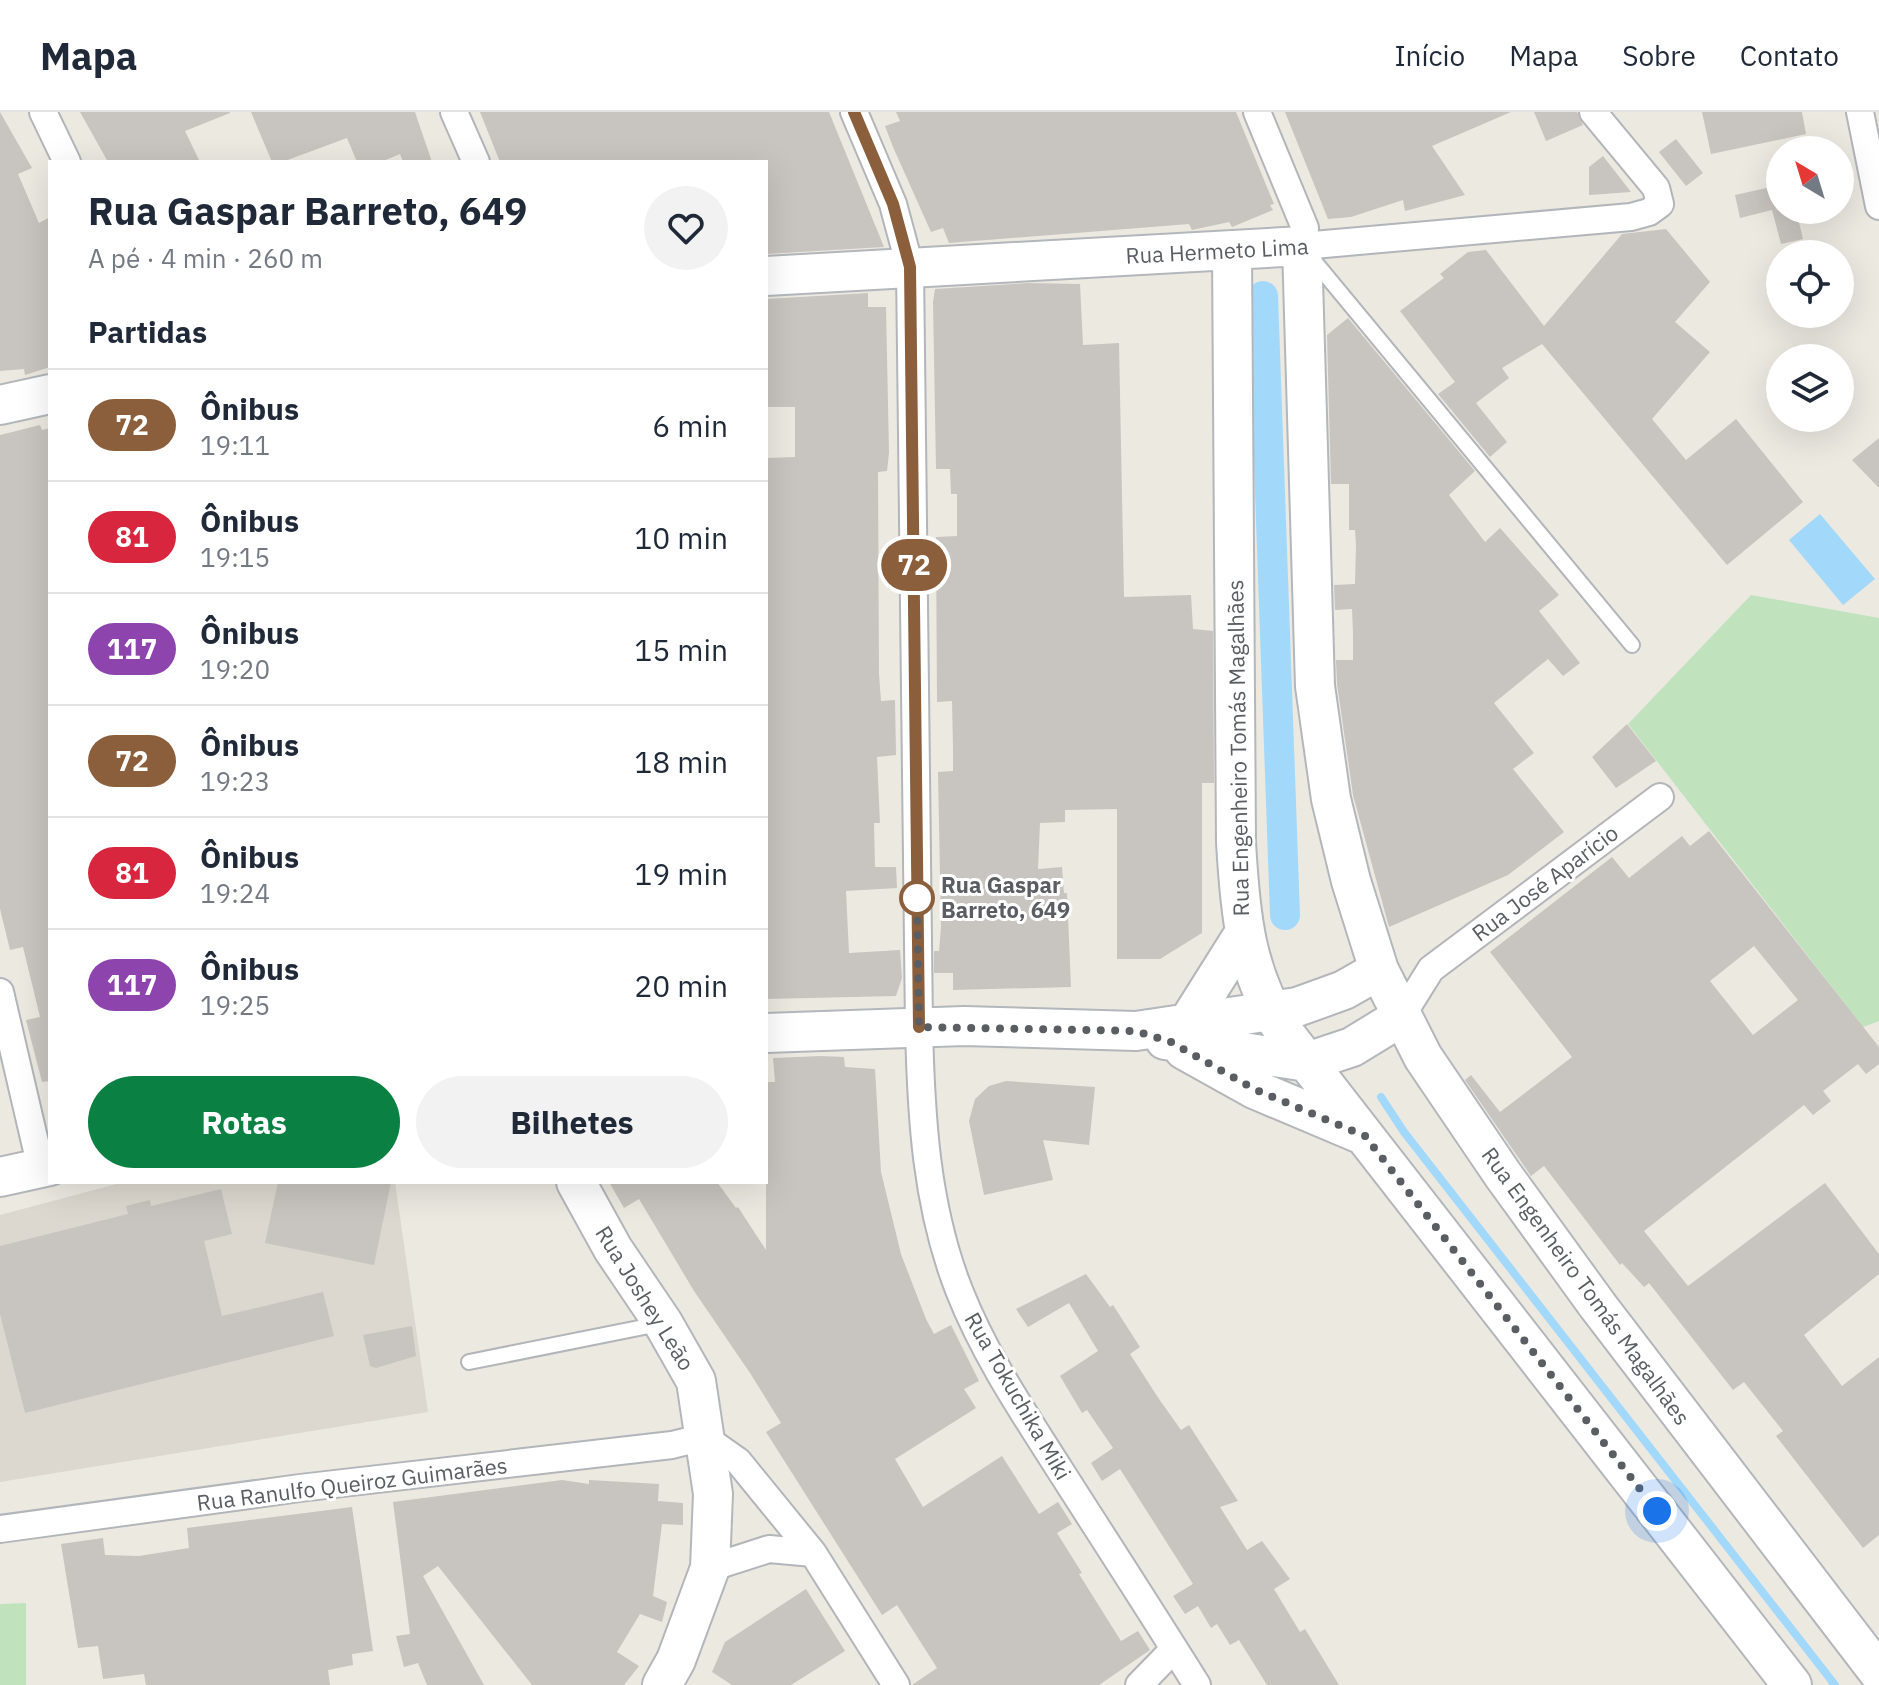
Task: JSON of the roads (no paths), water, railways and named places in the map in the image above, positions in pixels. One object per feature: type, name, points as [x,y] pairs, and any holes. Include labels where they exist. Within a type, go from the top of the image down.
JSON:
[{"type":"street","points":[[43,112],[66,160]]},
{"type":"street","points":[[454,112],[475,160]]},
{"type":"street","name":"Rua Tokuchika Miki","points":[[854,112],[893,204],[910,267],[919,1027],[922,1126],[933,1198],[958,1289],[1014,1397],[1197,1685]]},
{"type":"street","points":[[1257,112],[1305,228],[1302,246]]},
{"type":"street","name":"Rua Hermeto Lima","points":[[768,276],[1232,252],[1631,217],[1649,212],[1661,200],[1656,188],[1593,112]]},
{"type":"street","points":[[1860,112],[1879,206]]},
{"type":"street","name":"Rua Engenheiro Tomás Magalhães","points":[[1302,246],[1315,686],[1331,799],[1371,975],[1394,1022],[1598,1306],[1879,1673]]},
{"type":"street","name":"Rua Engenheiro Tomás Magalhães","points":[[1232,252],[1236,842],[1243,935],[1253,973],[1284,1010],[1365,1136],[1792,1685]]},
{"type":"street","points":[[0,405],[48,394]]},
{"type":"street","name":"Rua José Aparício","points":[[1394,1022],[1431,969],[1660,797]]},
{"type":"street","points":[[1179,1033],[1216,983],[1243,935]]},
{"type":"street","points":[[1179,1033],[1284,1010],[1371,975],[1431,969]]},
{"type":"street","points":[[0,992],[46,1167],[0,1177]]},
{"type":"street","points":[[768,1033],[919,1027],[1179,1033],[1315,1060],[1394,1022]]},
{"type":"street","points":[[1179,1033],[1254,1089],[1365,1136]]},
{"type":"street","name":"Rua Joshey Leão","points":[[577,1184],[613,1249],[663,1323],[696,1381],[713,1494],[710,1568],[676,1660],[662,1685]]},
{"type":"street","points":[[704,1437],[738,1461],[813,1553],[896,1685]]},
{"type":"street","name":"Rua Ranulfo Queiroz Guimarães","points":[[0,1529],[300,1488],[672,1445],[704,1437]]},
{"type":"street","points":[[710,1568],[769,1549],[813,1553]]},
{"type":"street","points":[[1139,1685],[1174,1649]]},
{"type":"lane","points":[[1302,246],[1632,645]]},
{"type":"lane","points":[[469,1362],[663,1323]]},
{"type":"water","points":[[1820,514],[1875,579],[1843,605],[1789,540]]},
{"type":"waterway","points":[[1263,296],[1285,915]]},
{"type":"waterway","points":[[1381,1097],[1404,1132],[1835,1685]]},
{"type":"place","name":"Rua Gaspar Barreto, 649","points":[[917,898]]}]
